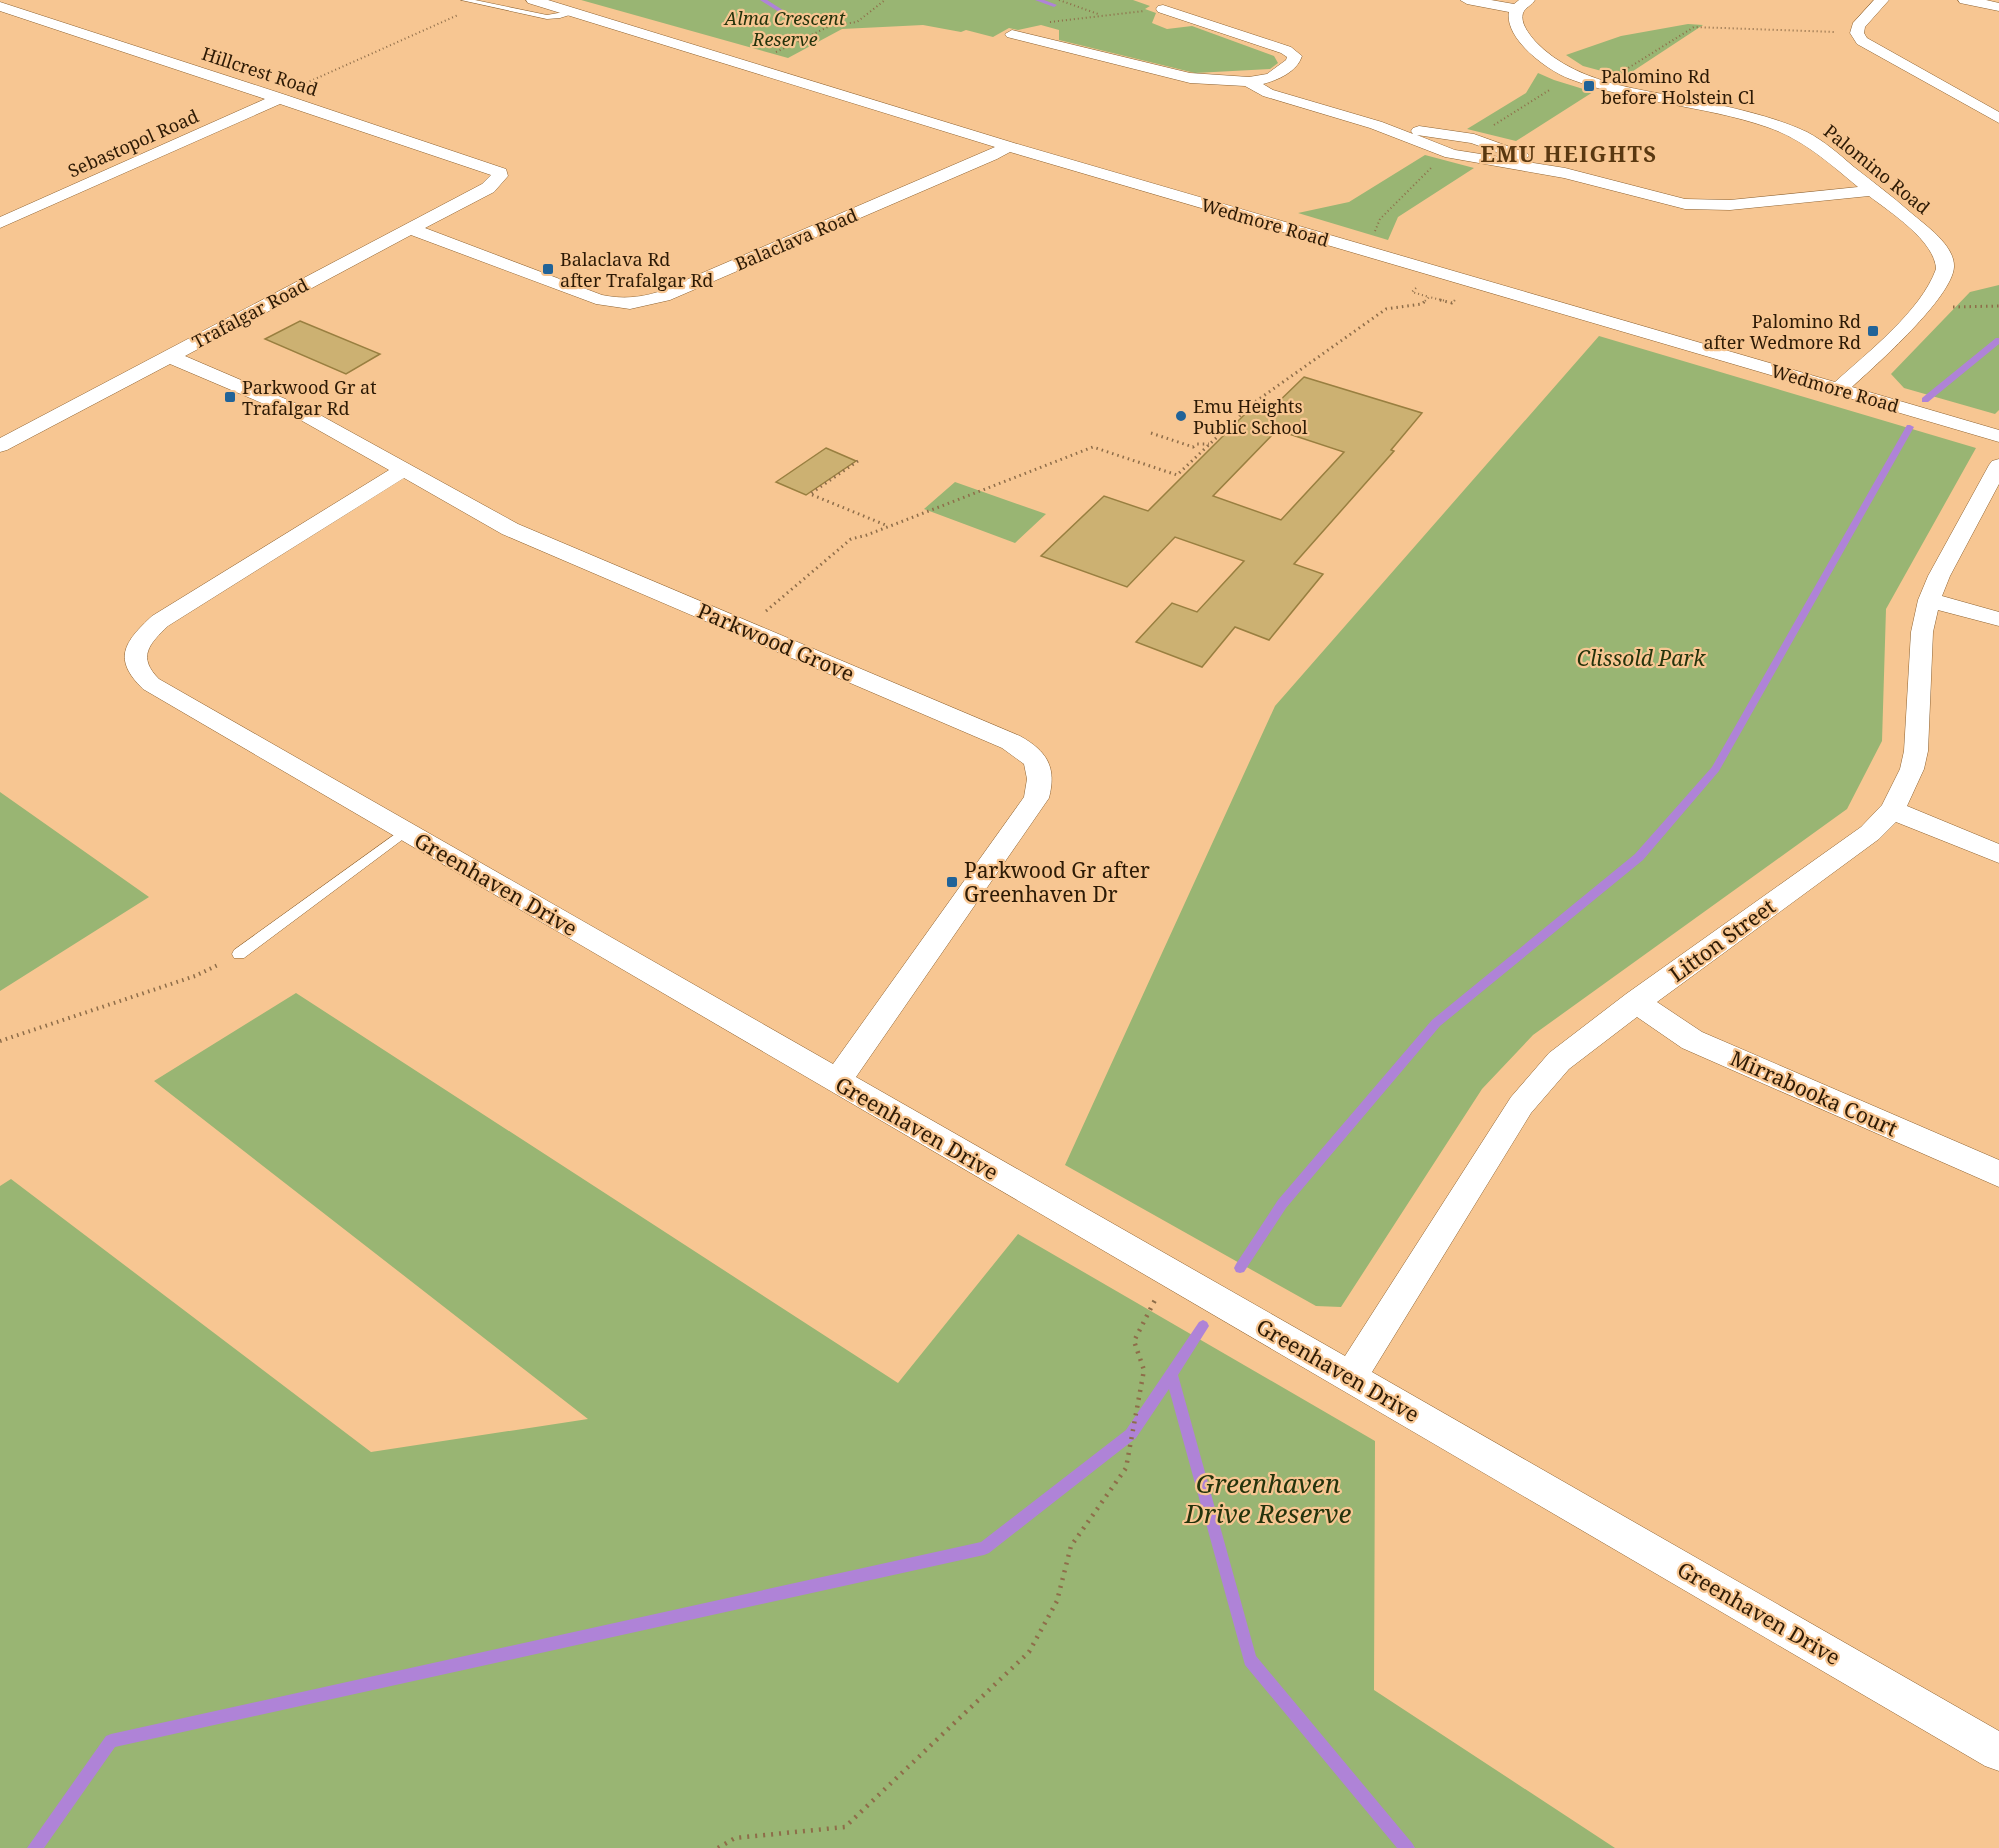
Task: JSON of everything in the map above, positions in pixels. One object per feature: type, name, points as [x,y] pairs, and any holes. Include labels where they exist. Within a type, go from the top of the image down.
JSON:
[{"type":"street","name":"Wedmore Road","points":[[533,0],[1008,146],[1999,436]]},
{"type":"street","points":[[1467,0],[1522,4]]},
{"type":"street","points":[[1882,0],[1858,26],[1857,33],[1867,44],[1999,118]]},
{"type":"street","points":[[1965,0],[1999,7]]},
{"type":"street","name":"Palomino Road","points":[[1522,4],[1514,17],[1518,27],[1543,58],[1575,76],[1787,129],[1822,148],[1935,244],[1944,259],[1944,273],[1939,285],[1922,307],[1839,389]]},
{"type":"street","name":"Hillcrest Road","points":[[0,6],[495,170],[500,173],[499,179]]},
{"type":"street","points":[[1012,34],[1190,78],[1249,82],[1272,77],[1293,62],[1295,56],[1286,50],[1163,9]]},
{"type":"street","points":[[1249,82],[1268,93],[1376,125],[1461,157],[1565,173],[1685,204],[1730,205],[1874,190]]},
{"type":"street","name":"Sebastopol Road","points":[[0,223],[279,97]]},
{"type":"street","name":"Balaclava Road","points":[[410,229],[596,299],[616,304],[633,304],[664,296],[991,156],[1008,146]]},
{"type":"street","name":"Trafalgar Road","points":[[0,446],[488,188],[499,179]]},
{"type":"street","name":"Parkwood Grove","points":[[169,356],[304,414],[510,529],[1011,742],[1033,755],[1038,764],[1041,784],[1036,798],[861,1052],[836,1081]]},
{"type":"street","name":"Litton Street","points":[[1350,1377],[1521,1105],[1559,1062],[1636,1002],[1870,833],[1893,810],[1907,783],[1916,751],[1922,632],[1929,600],[1999,465]]},
{"type":"street","name":"Greenhaven Drive","points":[[403,470],[160,621],[142,638],[134,655],[135,665],[141,675],[151,684],[1999,1752]]},
{"type":"street","points":[[1929,600],[1999,620]]},
{"type":"street","points":[[1893,810],[1999,854]]},
{"type":"street","name":"Mirrabooka Court","points":[[1636,1002],[1692,1040],[1999,1174]]},
{"type":"lane","points":[[465,0],[548,17],[575,12]]},
{"type":"lane","points":[[239,954],[405,831]]},
{"type":"path","points":[[771,54],[830,26],[857,22],[885,0]]},
{"type":"path","points":[[1059,0],[1100,15]]},
{"type":"path","points":[[279,97],[484,4]]},
{"type":"path","points":[[1012,34],[1059,19],[1163,9]]},
{"type":"path","points":[[1604,83],[1694,27],[1857,33]]},
{"type":"path","points":[[765,612],[851,539],[888,527],[1093,447],[1177,476],[1251,404],[1386,309],[1422,304],[1425,301]]},
{"type":"path","points":[[1950,308],[1959,305],[1999,306]]},
{"type":"path","points":[[1151,433],[1193,447],[1197,444],[1210,444]]},
{"type":"path","points":[[858,461],[810,495],[888,527]]},
{"type":"path","points":[[0,1041],[195,976],[239,954]]},
{"type":"path","points":[[718,1848],[735,1838],[845,1827],[1029,1652],[1057,1601],[1071,1546],[1126,1468],[1144,1370],[1134,1341],[1168,1273]]},
{"type":"green space","name":"Alma Crescent Reserve","points":[[581,0],[1133,0],[1150,6],[1145,9],[1156,13],[1152,23],[1167,29],[1192,26],[1274,56],[1278,63],[1270,69],[1195,73],[1059,40],[1059,30],[1041,25],[1018,30],[1009,28],[993,37],[966,30],[961,32],[923,25],[842,29],[788,58]]},
{"type":"green space","points":[[1688,24],[1703,25],[1624,77],[1583,66],[1566,55],[1621,36]]},
{"type":"green space","points":[[1538,73],[1593,92],[1516,141],[1467,129],[1526,93]]},
{"type":"green space","points":[[1425,155],[1474,168],[1398,217],[1388,240],[1298,213],[1349,202]]},
{"type":"green space","points":[[1999,285],[1999,410],[1995,414],[1904,388],[1891,374],[1970,292]]},
{"type":"green space","name":"Clissold Park","points":[[1599,336],[1976,448],[1886,609],[1882,741],[1847,809],[1533,1035],[1482,1089],[1341,1307],[1316,1306],[1065,1165],[1275,706]]},
{"type":"green space","points":[[955,482],[1046,514],[1015,543],[924,509]]},
{"type":"green space","points":[[0,792],[149,897],[0,991]]},
{"type":"green space","name":"Greenhaven Drive Reserve","points":[[296,993],[898,1383],[1018,1234],[1375,1441],[1374,1690],[1615,1848],[0,1848],[0,1186],[11,1179],[371,1452],[588,1419],[154,1081]]},
{"type":"building","points":[[300,321],[380,354],[346,374],[265,339]]},
{"type":"building","points":[[1304,377],[1422,413],[1391,450],[1394,451],[1294,564],[1323,574],[1269,640],[1235,627],[1202,667],[1136,642],[1172,603],[1197,612],[1244,561],[1175,537],[1127,587],[1041,556],[1104,496],[1148,511],[1252,407],[1268,412]],"holes":[[[1277,430],[1344,452],[1281,520],[1213,496]]]},
{"type":"building","points":[[826,448],[856,461],[806,495],[776,482]]},
{"type":"waterway","points":[[763,0],[786,14]]},
{"type":"waterway","points":[[1038,0],[1054,5]]},
{"type":"waterway","points":[[1925,400],[1999,340]]},
{"type":"waterway","points":[[1240,1268],[1282,1204],[1436,1023],[1639,857],[1716,769],[1910,427]]},
{"type":"waterway","points":[[1171,1374],[1203,1326]]},
{"type":"waterway","points":[[35,1848],[111,1741],[984,1548],[1131,1434],[1171,1374]]},
{"type":"waterway","points":[[1171,1374],[1250,1660],[1407,1848]]},
{"type":"place","name":"Palomino Rd before Holstein Cl","points":[[1589,86]]},
{"type":"place","name":"Balaclava Rd after Trafalgar Rd","points":[[548,269]]},
{"type":"place","name":"Palomino Rd after Wedmore Rd","points":[[1873,331]]},
{"type":"place","name":"Parkwood Gr at Trafalgar Rd","points":[[230,397]]},
{"type":"place","name":"Emu Heights Public School","points":[[1181,416]]},
{"type":"place","name":"Parkwood Gr after Greenhaven Dr","points":[[952,882]]},
{"type":"district","name":"EMU HEIGHTS","points":[[1569,153]]}]
